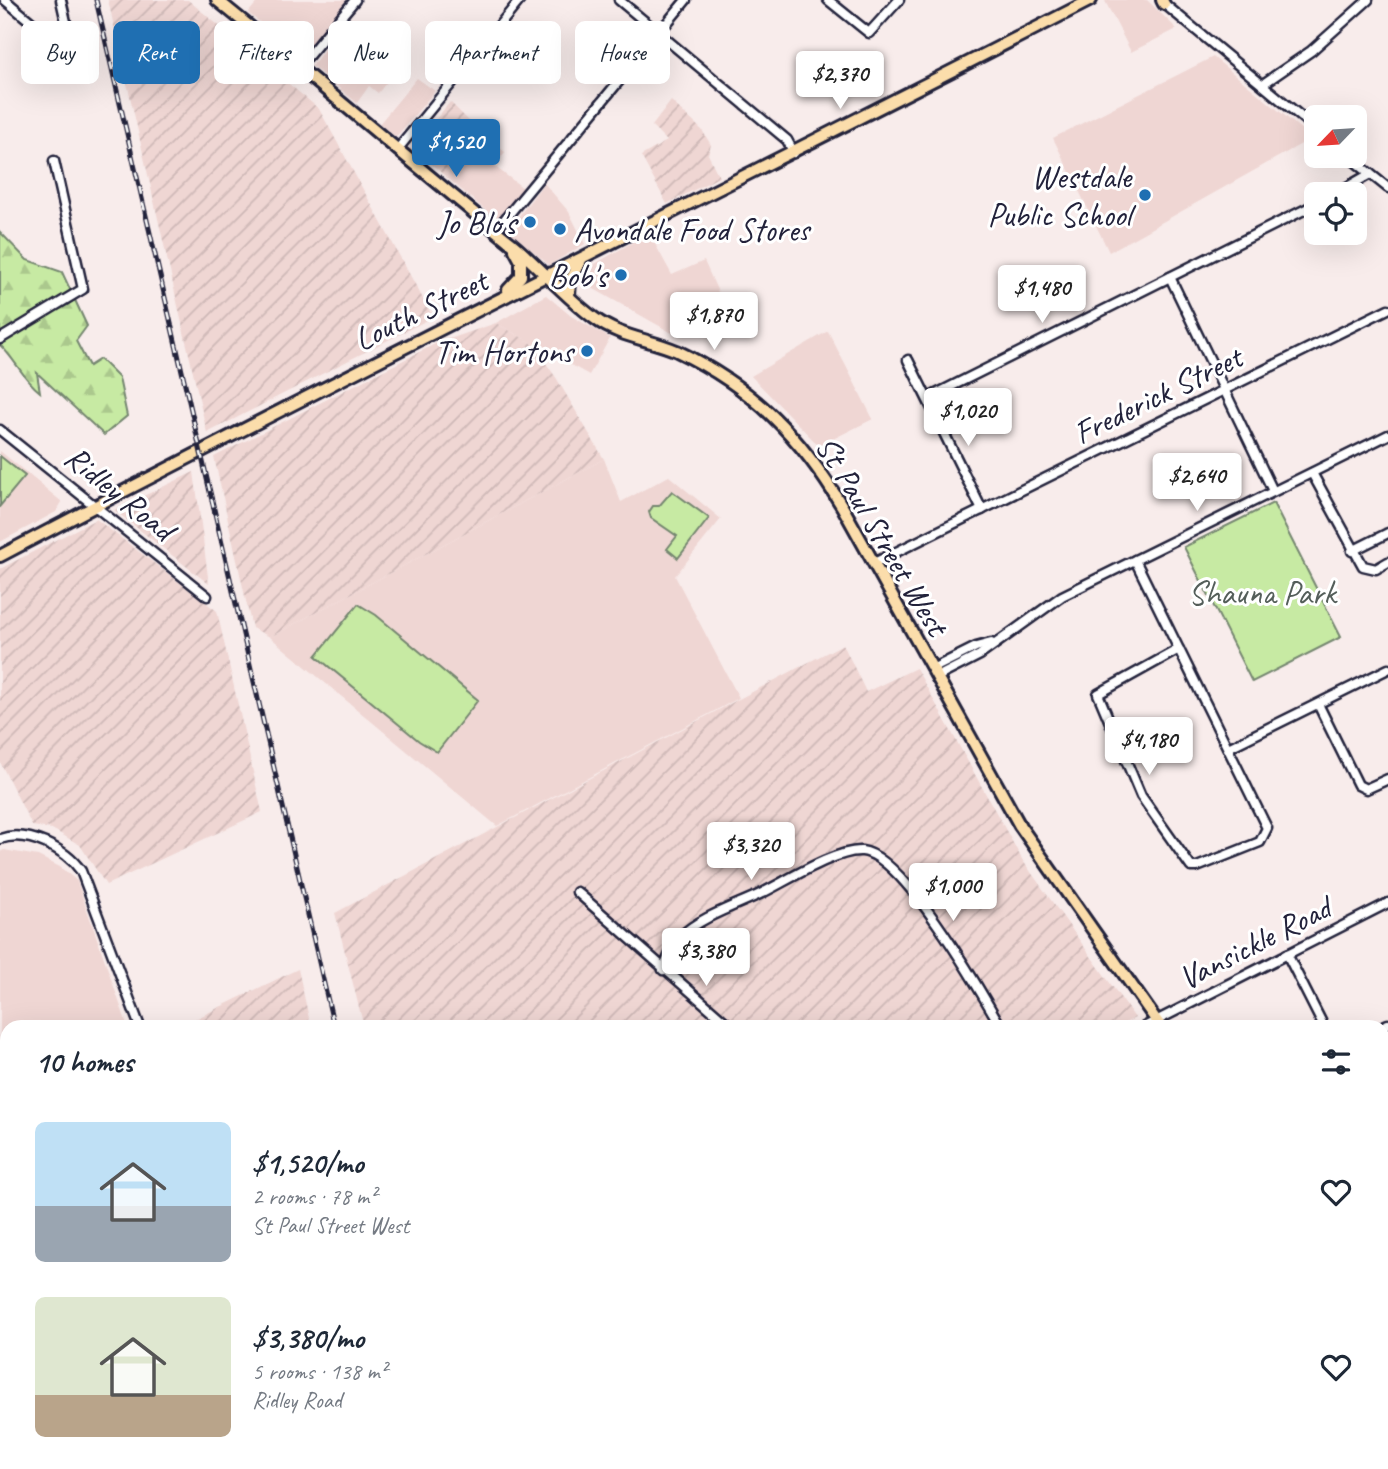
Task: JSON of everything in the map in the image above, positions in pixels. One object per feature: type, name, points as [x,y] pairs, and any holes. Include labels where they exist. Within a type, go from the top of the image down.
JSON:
[{"type":"main road","name":"St Paul Street West","points":[[217,0],[243,21]]},
{"type":"main road","name":"Louth Street","points":[[0,556],[352,372],[794,153],[1091,0]]},
{"type":"main road","name":"St Paul Street West","points":[[314,80],[512,244],[594,318],[617,332],[673,350],[720,372],[748,393],[795,439],[822,473],[1040,858],[1156,1020]]},
{"type":"main road","points":[[492,303],[521,276],[521,261],[512,244]]},
{"type":"main road","points":[[569,296],[569,281],[581,259]]},
{"type":"street","points":[[5,0],[30,21]]},
{"type":"street","points":[[61,0],[63,21]]},
{"type":"street","points":[[314,49],[355,0]]},
{"type":"street","points":[[397,150],[520,0]]},
{"type":"street","points":[[619,0],[644,21]]},
{"type":"street","points":[[669,21],[686,0]]},
{"type":"street","points":[[828,0],[869,33],[900,0]]},
{"type":"street","points":[[1263,84],[1311,51],[1368,0]]},
{"type":"street","points":[[1162,1],[1304,119]]},
{"type":"street","points":[[670,42],[787,140],[794,153]]},
{"type":"street","points":[[495,232],[617,84]]},
{"type":"street","points":[[0,340],[83,289],[54,161]]},
{"type":"street","points":[[1363,168],[1388,188]]},
{"type":"street","points":[[1356,182],[1370,174]]},
{"type":"street","points":[[928,398],[1304,210]]},
{"type":"street","points":[[1170,277],[1273,491]]},
{"type":"street","name":"Frederick Street","points":[[874,563],[1388,309]]},
{"type":"street","points":[[908,360],[982,510]]},
{"type":"street","name":"Ridley Road","points":[[0,429],[207,596]]},
{"type":"street","points":[[934,673],[980,655],[994,642],[1052,602],[1388,435]]},
{"type":"street","points":[[1312,473],[1352,551],[1363,566],[1376,569],[1388,562]]},
{"type":"street","points":[[1352,551],[1388,533]]},
{"type":"street","points":[[1135,560],[1265,821],[1266,836],[1260,842],[1191,867],[1142,796],[1098,694],[1179,649]]},
{"type":"street","points":[[1228,748],[1388,669]]},
{"type":"street","points":[[1318,704],[1358,785],[1366,789],[1388,779]]},
{"type":"street","points":[[0,839],[17,836],[46,843],[74,861],[81,871],[137,1020]]},
{"type":"street","points":[[663,970],[681,936],[702,922],[836,857],[863,851],[877,855],[892,865],[926,907],[997,1020]]},
{"type":"street","points":[[577,892],[723,1020]]},
{"type":"street","name":"Vansickle Road","points":[[1166,1020],[1388,903]]},
{"type":"street","points":[[1287,954],[1320,1020]]},
{"type":"shaded area","points":[[108,0],[188,0],[214,22],[214,84],[289,84],[319,109],[433,317],[207,433],[127,84],[200,84],[200,21],[113,22]]},
{"type":"shaded area","points":[[259,0],[347,0],[314,39],[314,21],[258,21],[248,13]]},
{"type":"shaded area","points":[[1147,0],[1177,29],[1131,52],[1105,1]]},
{"type":"shaded area","points":[[328,44],[328,79],[314,68],[314,63]]},
{"type":"shaded area","name":"Westdale Public School","points":[[1213,57],[1304,131],[1304,142],[1109,252],[1053,138]]},
{"type":"shaded area","points":[[417,78],[435,91],[396,137],[379,124]]},
{"type":"shaded area","points":[[334,84],[385,84],[378,93],[369,86],[357,103]]},
{"type":"shaded area","points":[[671,101],[702,130],[711,145],[708,154],[719,177],[667,204],[641,156],[667,141],[652,126]]},
{"type":"shaded area","points":[[450,102],[480,132],[445,176],[413,147]]},
{"type":"shaded area","points":[[480,132],[505,152],[494,166],[523,188],[497,220],[445,176]]},
{"type":"shaded area","points":[[544,183],[569,212],[585,244],[549,265],[508,230]]},
{"type":"shaded area","points":[[649,233],[672,275],[704,261],[723,303],[672,333],[578,280],[579,273]]},
{"type":"shaded area","points":[[546,295],[571,316],[610,338],[589,375],[496,323]]},
{"type":"shaded area","points":[[496,323],[532,343],[557,379],[604,459],[270,637],[252,628],[214,457],[435,344]]},
{"type":"shaded area","points":[[828,331],[873,419],[819,446],[751,376]]},
{"type":"shaded area","points":[[0,451],[62,502],[56,512],[0,542]]},
{"type":"shaded area","points":[[604,459],[621,502],[669,476],[721,519],[675,576],[739,698],[497,826],[270,637]]},
{"type":"shaded area","points":[[194,472],[209,584],[114,510]]},
{"type":"shaded area","points":[[96,519],[217,611],[262,812],[106,885],[80,845],[52,829],[32,826],[0,762],[0,569]]},
{"type":"shaded area","points":[[843,644],[866,692],[916,668],[1023,861],[1135,1018],[362,1020],[335,913]]},
{"type":"shaded area","points":[[4,850],[38,856],[60,867],[77,881],[126,1020],[0,1020],[0,852]]},
{"type":"shaded area","points":[[298,969],[309,1020],[193,1020]]},
{"type":"green space","points":[[0,232],[27,260],[62,272],[87,326],[76,341],[89,366],[100,359],[119,378],[127,416],[104,435],[37,373],[40,392],[0,345]]},
{"type":"green space","points":[[0,456],[25,476],[0,506]]},
{"type":"green space","points":[[672,491],[709,518],[678,558],[667,549],[677,536],[651,518],[649,512],[653,506],[659,506]]},
{"type":"green space","name":"Shauna Park","points":[[1273,503],[1341,637],[1252,682],[1184,547]]},
{"type":"green space","points":[[358,604],[376,615],[478,700],[437,752],[419,741],[316,656]]},
{"type":"railway","points":[[96,0],[332,1020]]},
{"type":"place","name":"Westdale Public School","points":[[1145,195]]},
{"type":"place","name":"Jo Blo's","points":[[530,222]]},
{"type":"place","name":"Avondale Food Stores","points":[[560,229]]},
{"type":"place","name":"Bob's","points":[[621,275]]},
{"type":"place","name":"Tim Hortons","points":[[587,351]]}]
